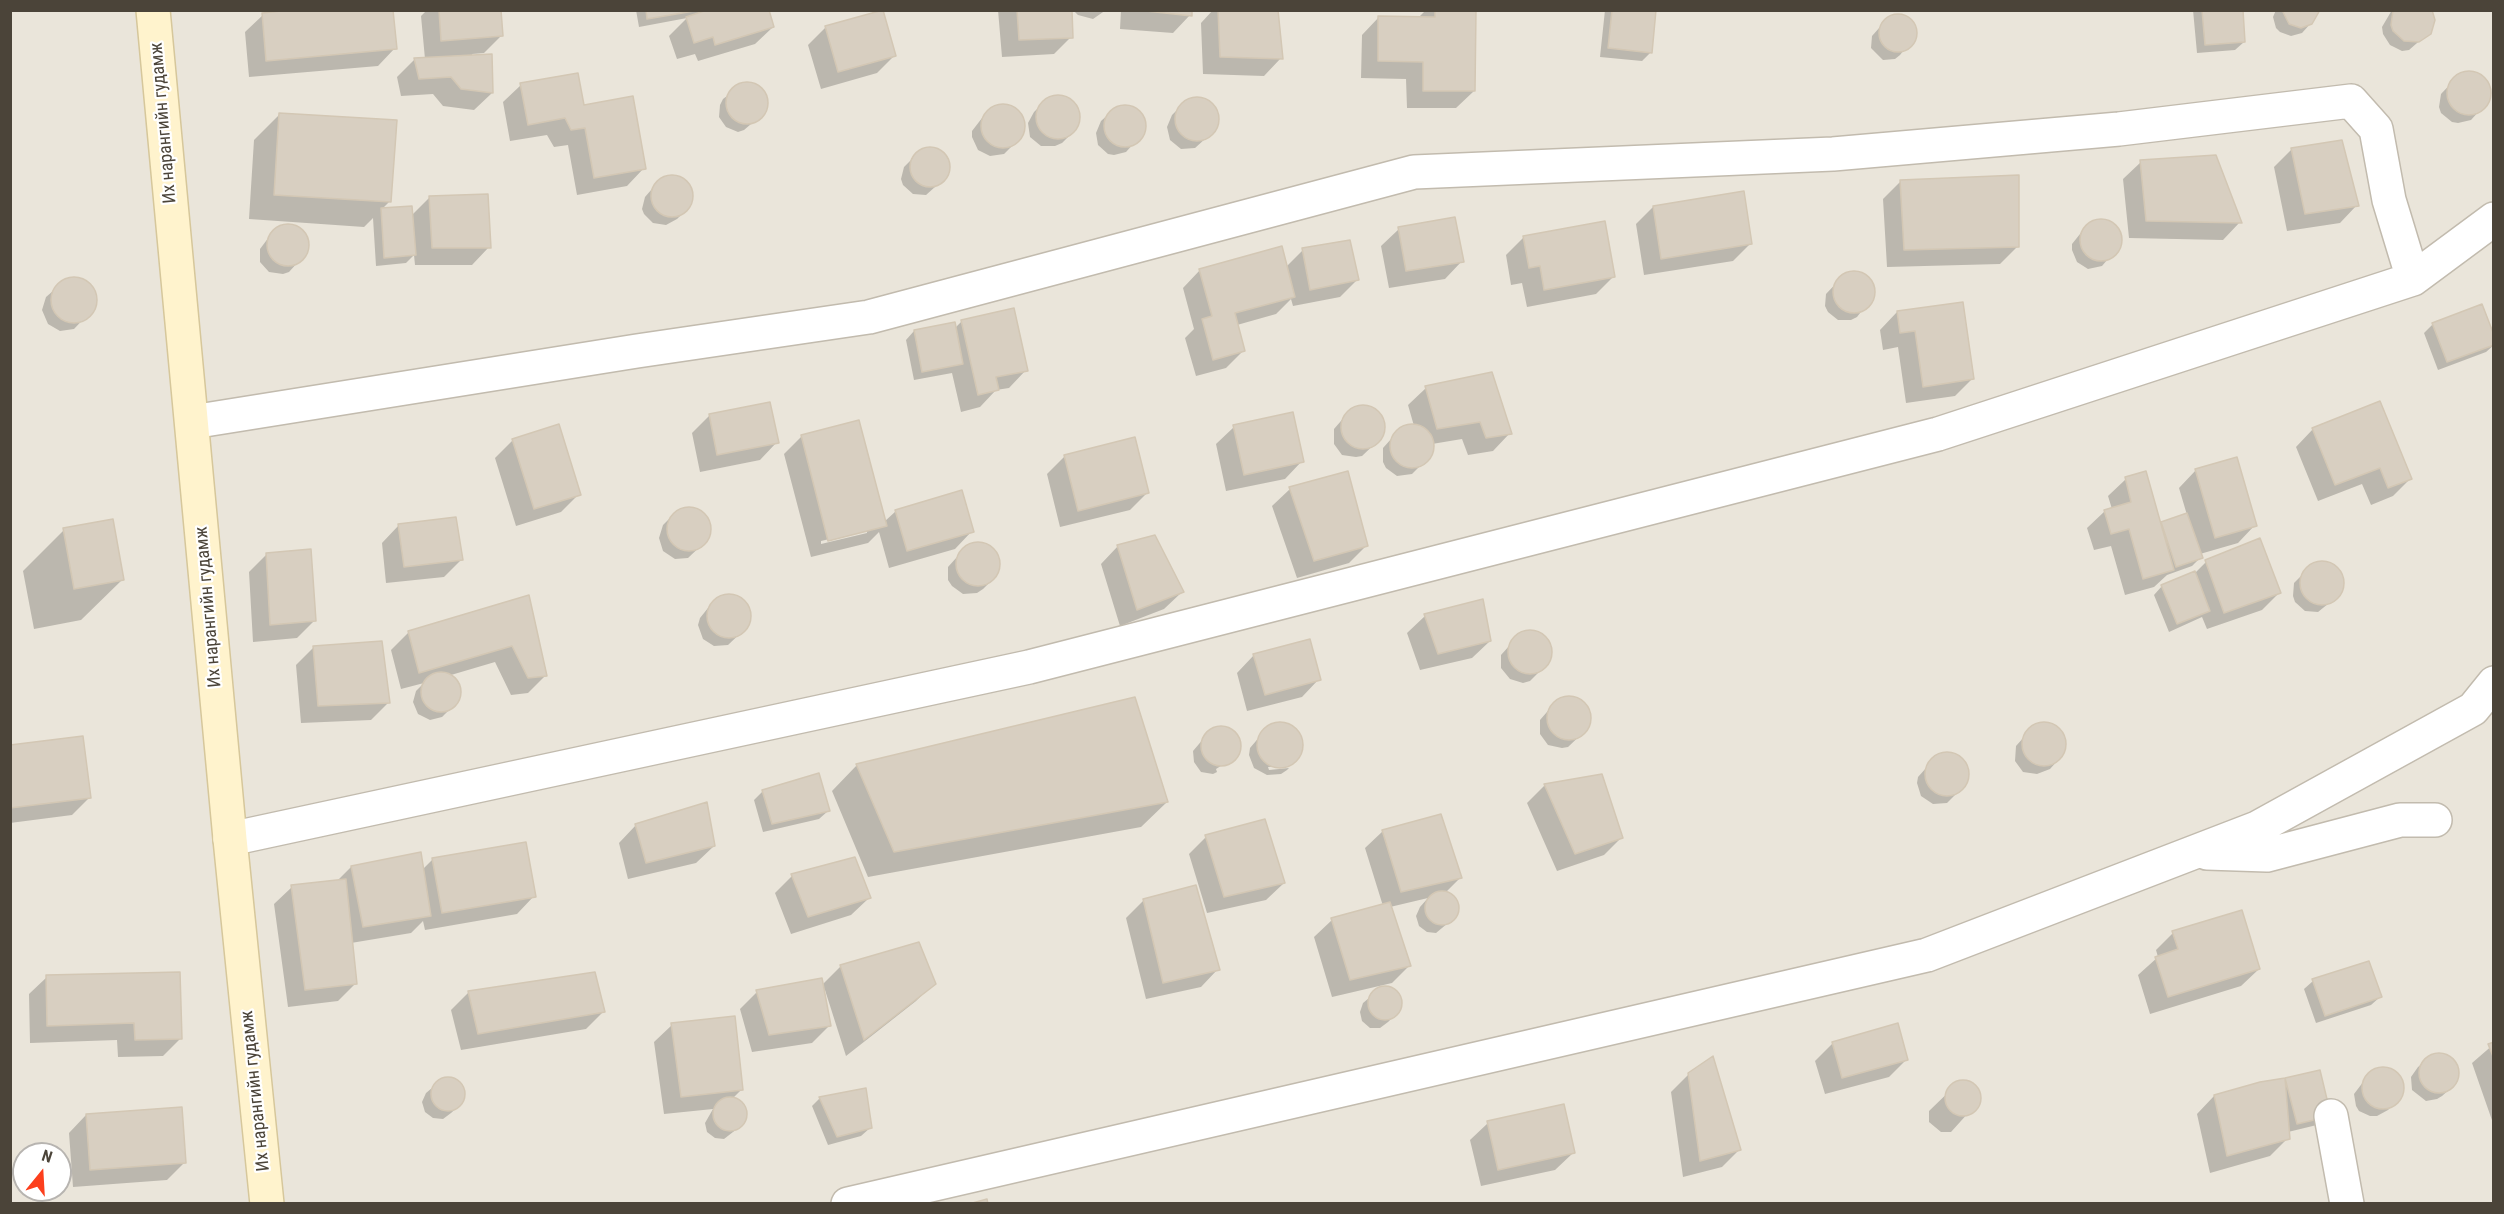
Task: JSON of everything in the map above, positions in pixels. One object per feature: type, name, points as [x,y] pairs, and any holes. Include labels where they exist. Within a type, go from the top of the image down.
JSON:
[{"type":"main road","name":"Их нарангийн гудамж","points":[[153,10],[230,839],[267,1203]]},
{"type":"street","points":[[192,422],[637,351],[869,317],[1414,172],[1833,154],[2119,129],[2351,101],[2376,129],[2389,200],[2413,279]]},
{"type":"street","points":[[230,839],[1029,667],[1938,434],[2413,279],[2493,219]]},
{"type":"street","points":[[848,1203],[1927,955],[2257,828],[2473,709],[2493,683]]},
{"type":"street","points":[[2194,852],[2267,855],[2400,820],[2435,820]]},
{"type":"street","points":[[2331,1116],[2347,1203]]},
{"type":"shaded area","points":[[10,11],[2493,11],[2493,1203],[11,1203]]},
{"type":"building","points":[[290,10],[393,10],[397,49],[266,61],[262,13]]},
{"type":"building","points":[[439,10],[501,10],[503,36],[441,41]]},
{"type":"building","points":[[646,10],[694,10],[694,11],[647,19]]},
{"type":"building","points":[[707,10],[769,10],[774,27],[715,45],[713,37],[694,43],[686,17]]},
{"type":"building","points":[[883,10],[896,56],[838,72],[825,26]]},
{"type":"building","points":[[1017,10],[1072,10],[1073,38],[1019,40]]},
{"type":"building","points":[[1137,10],[1192,10],[1192,16]]},
{"type":"building","points":[[1218,10],[1278,10],[1283,59],[1220,57]]},
{"type":"building","points":[[1435,10],[1476,10],[1475,91],[1423,91],[1423,62],[1378,61],[1378,16],[1435,17]]},
{"type":"building","points":[[1612,10],[1656,10],[1652,53],[1608,48]]},
{"type":"building","points":[[2202,10],[2243,10],[2245,42],[2205,45]]},
{"type":"building","points":[[2282,10],[2320,10],[2312,24],[2301,28],[2289,24]]},
{"type":"building","points":[[2393,10],[2432,10],[2435,20],[2431,34],[2419,42],[2404,41],[2393,31],[2391,25]]},
{"type":"building","points":[[1898,14],[1905,15],[1911,20],[1916,26],[1916,40],[1911,46],[1905,51],[1898,52],[1891,51],[1885,46],[1880,40],[1879,33],[1880,26],[1885,20],[1891,15]]},
{"type":"building","points":[[492,54],[493,93],[461,89],[451,77],[419,79],[414,58]]},
{"type":"building","points":[[2469,71],[2485,77],[2491,93],[2485,109],[2469,115],[2453,109],[2447,93],[2453,77]]},
{"type":"building","points":[[578,73],[584,105],[633,96],[646,169],[594,178],[585,128],[571,130],[565,118],[528,125],[520,83]]},
{"type":"building","points":[[747,82],[762,88],[768,103],[762,118],[747,124],[732,118],[726,103],[732,88]]},
{"type":"building","points":[[1058,95],[1073,102],[1080,117],[1073,132],[1058,139],[1043,132],[1036,117],[1043,102]]},
{"type":"building","points":[[1197,97],[1212,104],[1219,119],[1212,134],[1197,141],[1182,134],[1175,119],[1182,104]]},
{"type":"building","points":[[1003,104],[1012,105],[1019,110],[1024,117],[1024,135],[1019,142],[1012,147],[1003,148],[994,147],[987,142],[982,135],[981,126],[982,117],[987,110],[994,105]]},
{"type":"building","points":[[1125,105],[1133,106],[1140,111],[1145,118],[1145,134],[1140,141],[1133,146],[1125,147],[1117,146],[1110,141],[1105,134],[1104,126],[1105,118],[1110,111],[1117,106]]},
{"type":"building","points":[[279,113],[397,120],[391,202],[274,195]]},
{"type":"building","points":[[2342,140],[2359,206],[2305,214],[2291,148]]},
{"type":"building","points":[[930,147],[938,148],[944,153],[949,159],[949,175],[944,181],[938,186],[930,187],[922,186],[916,181],[911,175],[910,167],[911,159],[916,153],[922,148]]},
{"type":"building","points":[[2216,155],[2242,223],[2146,221],[2140,160]]},
{"type":"building","points":[[672,175],[687,181],[693,196],[687,211],[672,217],[657,211],[651,196],[657,181]]},
{"type":"building","points":[[2019,175],[2019,247],[1904,250],[1900,180]]},
{"type":"building","points":[[1744,191],[1752,244],[1661,259],[1653,206]]},
{"type":"building","points":[[488,194],[491,248],[432,248],[429,196]]},
{"type":"building","points":[[412,206],[416,255],[384,258],[381,208]]},
{"type":"building","points":[[1455,217],[1464,262],[1406,271],[1398,227]]},
{"type":"building","points":[[2101,219],[2116,225],[2122,240],[2116,255],[2101,261],[2086,255],[2080,240],[2086,225]]},
{"type":"building","points":[[1605,221],[1615,277],[1544,290],[1540,266],[1529,268],[1523,236]]},
{"type":"building","points":[[288,224],[296,225],[303,230],[308,237],[308,253],[303,260],[296,265],[288,266],[280,265],[273,260],[268,253],[267,245],[268,237],[273,230],[280,225]]},
{"type":"building","points":[[1350,240],[1359,280],[1310,290],[1302,248]]},
{"type":"building","points":[[1282,246],[1295,297],[1235,313],[1245,351],[1213,360],[1202,319],[1212,316],[1199,269]]},
{"type":"building","points":[[1854,271],[1869,277],[1875,292],[1869,307],[1854,313],[1839,307],[1833,292],[1839,277]]},
{"type":"building","points":[[74,277],[90,284],[97,300],[90,316],[74,323],[58,316],[51,300],[58,284]]},
{"type":"building","points":[[1963,302],[1974,379],[1923,387],[1915,331],[1900,333],[1897,311]]},
{"type":"building","points":[[2482,304],[2494,335],[2494,345],[2447,362],[2432,323]]},
{"type":"building","points":[[1014,308],[1028,371],[996,377],[999,390],[978,395],[961,320]]},
{"type":"building","points":[[955,322],[963,364],[922,372],[914,330]]},
{"type":"building","points":[[1492,372],[1512,434],[1486,438],[1480,422],[1437,429],[1425,386]]},
{"type":"building","points":[[2380,401],[2412,479],[2388,488],[2380,468],[2335,485],[2312,428]]},
{"type":"building","points":[[770,402],[779,443],[717,455],[709,414]]},
{"type":"building","points":[[1363,405],[1379,411],[1385,427],[1379,443],[1363,449],[1347,443],[1341,427],[1347,411]]},
{"type":"building","points":[[1293,412],[1304,462],[1244,475],[1233,425]]},
{"type":"building","points":[[859,420],[887,526],[828,541],[801,435]]},
{"type":"building","points":[[559,424],[581,495],[534,509],[512,439]]},
{"type":"building","points":[[1412,424],[1421,425],[1428,430],[1433,437],[1433,455],[1428,462],[1421,467],[1412,468],[1403,467],[1396,462],[1391,455],[1390,446],[1391,437],[1396,430],[1403,425]]},
{"type":"building","points":[[1135,437],[1149,493],[1078,511],[1064,455]]},
{"type":"building","points":[[2237,457],[2257,526],[2215,538],[2195,469]]},
{"type":"building","points":[[1348,471],[1368,546],[1314,561],[1289,487]]},
{"type":"building","points":[[2146,471],[2174,570],[2143,579],[2129,529],[2111,534],[2104,510],[2131,502],[2125,477]]},
{"type":"building","points":[[962,490],[974,532],[907,551],[895,510]]},
{"type":"building","points":[[689,507],[705,513],[711,529],[705,545],[689,551],[673,545],[667,529],[673,513]]},
{"type":"building","points":[[2187,513],[2203,558],[2176,567],[2161,522]]},
{"type":"building","points":[[456,517],[463,560],[404,567],[398,524]]},
{"type":"building","points":[[113,519],[124,580],[74,589],[63,528]]},
{"type":"building","points":[[1155,535],[1184,592],[1137,610],[1117,545]]},
{"type":"building","points":[[2260,538],[2281,593],[2224,613],[2205,560]]},
{"type":"building","points":[[978,542],[986,543],[994,548],[999,556],[999,572],[994,580],[986,585],[978,586],[970,585],[962,580],[957,572],[956,564],[957,556],[962,548],[970,543]]},
{"type":"building","points":[[311,549],[316,621],[270,625],[266,553]]},
{"type":"building","points":[[2322,561],[2338,567],[2344,583],[2338,599],[2322,605],[2306,599],[2300,583],[2306,567]]},
{"type":"building","points":[[2195,571],[2210,611],[2177,624],[2161,585]]},
{"type":"building","points":[[729,594],[745,600],[751,616],[745,632],[729,638],[713,632],[707,616],[713,600]]},
{"type":"building","points":[[529,595],[547,676],[528,678],[512,646],[419,673],[408,631]]},
{"type":"building","points":[[1483,599],[1491,641],[1438,654],[1424,614]]},
{"type":"building","points":[[1530,630],[1546,636],[1552,652],[1546,668],[1530,674],[1514,668],[1508,652],[1514,636]]},
{"type":"building","points":[[1310,639],[1321,680],[1265,695],[1253,654]]},
{"type":"building","points":[[382,641],[390,703],[318,706],[313,646]]},
{"type":"building","points":[[441,672],[449,673],[455,678],[460,684],[460,700],[455,706],[449,711],[441,712],[433,711],[427,706],[422,700],[421,692],[422,684],[427,678],[433,673]]},
{"type":"building","points":[[1569,696],[1585,702],[1591,718],[1585,734],[1569,740],[1553,734],[1547,718],[1553,702]]},
{"type":"building","points":[[1135,697],[1168,802],[894,852],[856,764]]},
{"type":"building","points":[[1280,722],[1296,729],[1303,745],[1296,761],[1280,768],[1264,761],[1257,745],[1264,729]]},
{"type":"building","points":[[2044,722],[2060,728],[2066,744],[2060,760],[2044,766],[2028,760],[2022,744],[2028,728]]},
{"type":"building","points":[[1221,726],[1229,727],[1235,732],[1240,738],[1240,754],[1235,760],[1229,765],[1221,766],[1213,765],[1207,760],[1202,754],[1201,746],[1202,738],[1207,732],[1213,727]]},
{"type":"building","points":[[83,736],[91,798],[10,808],[10,745]]},
{"type":"building","points":[[1947,752],[1955,753],[1963,758],[1968,766],[1968,782],[1963,790],[1955,795],[1947,796],[1939,795],[1931,790],[1926,782],[1925,774],[1926,766],[1931,758],[1939,753]]},
{"type":"building","points":[[819,773],[830,811],[772,824],[762,790]]},
{"type":"building","points":[[1602,774],[1623,838],[1575,854],[1544,784]]},
{"type":"building","points":[[707,802],[715,846],[646,863],[635,824]]},
{"type":"building","points":[[1441,814],[1462,878],[1401,892],[1382,830]]},
{"type":"building","points":[[1265,819],[1285,883],[1224,897],[1205,835]]},
{"type":"building","points":[[526,842],[536,897],[442,913],[432,858]]},
{"type":"building","points":[[421,852],[431,916],[363,927],[351,866]]},
{"type":"building","points":[[855,857],[871,898],[808,917],[791,874]]},
{"type":"building","points":[[346,879],[357,984],[305,990],[291,885]]},
{"type":"building","points":[[1196,885],[1220,970],[1163,983],[1143,899]]},
{"type":"building","points":[[1442,891],[1454,896],[1459,908],[1454,920],[1442,925],[1430,920],[1425,908],[1430,896]]},
{"type":"building","points":[[1390,902],[1411,966],[1350,980],[1331,918]]},
{"type":"building","points":[[2242,910],[2260,969],[2168,997],[2155,957],[2178,949],[2172,931]]},
{"type":"building","points":[[919,942],[936,984],[864,1040],[840,965]]},
{"type":"building","points":[[2369,961],[2382,997],[2325,1016],[2312,979]]},
{"type":"building","points":[[180,972],[182,1039],[135,1040],[134,1023],[47,1026],[46,975]]},
{"type":"building","points":[[595,972],[605,1012],[478,1034],[468,991]]},
{"type":"building","points":[[822,978],[831,1026],[769,1035],[756,990]]},
{"type":"building","points":[[1385,986],[1397,991],[1402,1003],[1397,1015],[1385,1020],[1373,1015],[1368,1003],[1373,991]]},
{"type":"building","points":[[735,1016],[743,1090],[681,1097],[671,1023]]},
{"type":"building","points":[[1898,1023],[1908,1060],[1842,1078],[1832,1042]]},
{"type":"building","points":[[2494,1042],[2494,1059],[2488,1044]]},
{"type":"building","points":[[2439,1053],[2447,1054],[2453,1059],[2458,1065],[2458,1081],[2453,1087],[2447,1092],[2439,1093],[2431,1092],[2425,1087],[2420,1081],[2419,1073],[2420,1065],[2425,1059],[2431,1054]]},
{"type":"building","points":[[1713,1056],[1741,1150],[1700,1161],[1688,1073]]},
{"type":"building","points":[[2383,1067],[2398,1073],[2404,1088],[2398,1103],[2383,1109],[2368,1103],[2362,1088],[2368,1073]]},
{"type":"building","points":[[2320,1070],[2331,1116],[2297,1124],[2285,1078]]},
{"type":"building","points":[[448,1077],[460,1082],[465,1094],[460,1106],[448,1111],[436,1106],[431,1094],[436,1082]]},
{"type":"building","points":[[2285,1078],[2290,1139],[2227,1156],[2214,1095],[2260,1082]]},
{"type":"building","points":[[1963,1080],[1975,1086],[1981,1098],[1975,1110],[1963,1116],[1951,1110],[1945,1098],[1951,1086]]},
{"type":"building","points":[[866,1088],[872,1128],[837,1137],[819,1097]]},
{"type":"building","points":[[730,1097],[742,1102],[747,1114],[742,1126],[730,1131],[718,1126],[713,1114],[718,1102]]},
{"type":"building","points":[[1564,1104],[1575,1153],[1498,1170],[1487,1121]]},
{"type":"building","points":[[182,1107],[186,1163],[90,1170],[86,1114]]},
{"type":"building","points":[[987,1199],[988,1204],[969,1204]]}]
